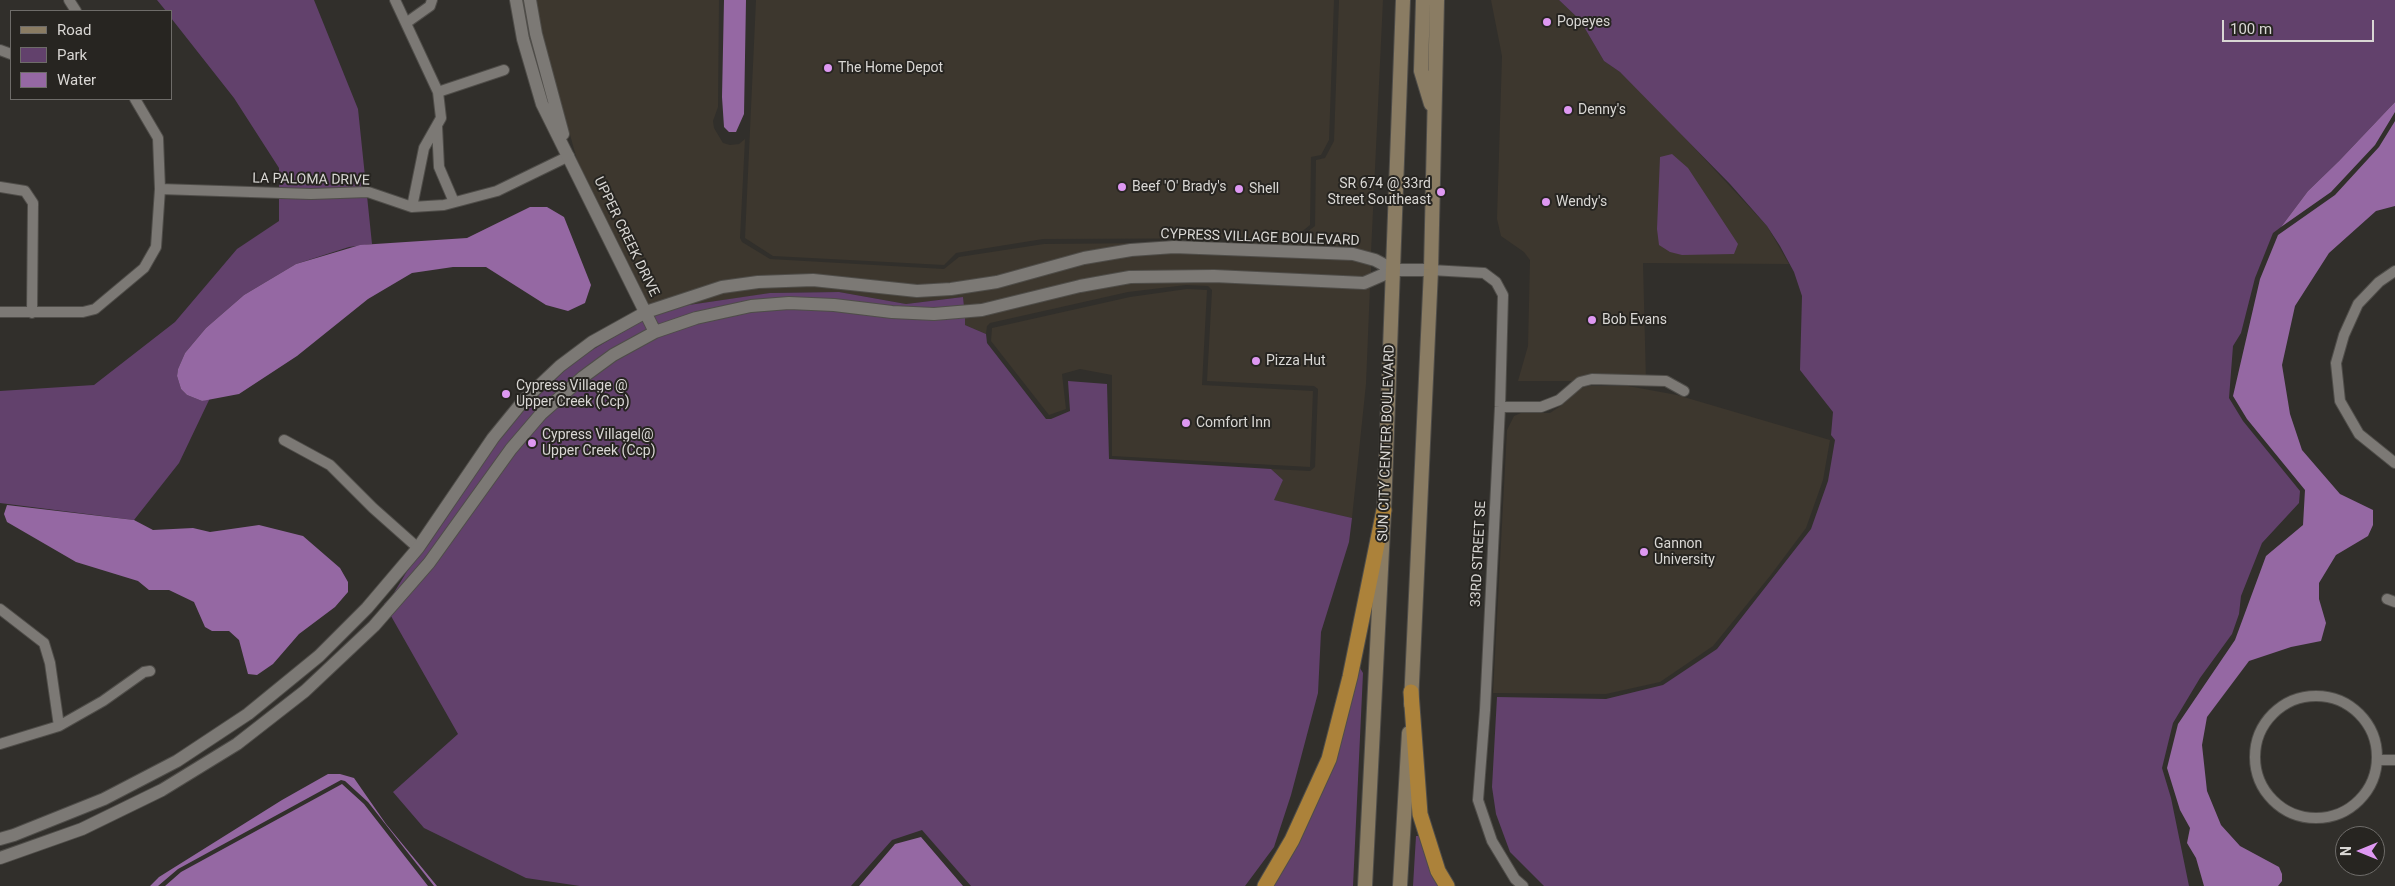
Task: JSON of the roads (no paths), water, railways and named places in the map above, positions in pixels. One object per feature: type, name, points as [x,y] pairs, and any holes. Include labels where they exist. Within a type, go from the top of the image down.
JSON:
[{"type":"highway","points":[[1265,886],[1292,840],[1329,759],[1350,676],[1384,510]]},
{"type":"highway","points":[[1411,692],[1420,814],[1438,871],[1447,886]]},
{"type":"main road","name":"SUN CITY CENTER BOULEVARD","points":[[1365,886],[1384,510],[1403,0]]},
{"type":"main road","points":[[1423,0],[1421,71],[1434,114]]},
{"type":"main road","points":[[1400,886],[1431,270],[1437,0]]},
{"type":"street","points":[[395,0],[438,92],[442,118],[424,148],[417,174],[412,207]]},
{"type":"street","points":[[406,23],[430,6],[432,0]]},
{"type":"street","name":"UPPER CREEK DRIVE","points":[[516,0],[523,39],[542,104],[655,332]]},
{"type":"street","name":"UPPER CREEK DRIVE","points":[[530,0],[536,34],[569,156]]},
{"type":"street","points":[[438,92],[504,70]]},
{"type":"street","points":[[0,312],[82,312],[95,309],[144,268],[156,247],[160,189],[158,138],[136,100]]},
{"type":"street","points":[[437,125],[439,167],[454,202]]},
{"type":"street","name":"LA PALOMA DRIVE","points":[[160,189],[311,194],[368,192],[412,207],[454,202],[497,190],[569,156]]},
{"type":"street","points":[[0,188],[25,190],[33,203],[32,313]]},
{"type":"street","name":"CYPRESS VILLAGE BOULEVARD","points":[[0,839],[104,799],[176,761],[248,714],[319,656],[366,608],[418,548],[493,438],[524,400],[560,366],[592,342],[646,312],[722,287],[758,282],[813,280],[917,291],[951,289],[997,282],[1084,258],[1131,250],[1174,247],[1353,254],[1374,260],[1394,270]]},
{"type":"street","points":[[0,858],[82,829],[162,790],[237,744],[305,691],[374,626],[429,564],[511,449],[541,414],[583,377],[613,354],[655,332],[696,318],[751,306],[834,304],[892,312],[934,314],[982,310],[1080,286],[1130,277],[1214,276],[1364,283],[1394,270],[1431,270]]},
{"type":"street","name":"33RD STREET SE","points":[[1431,270],[1484,273],[1496,282],[1503,295],[1500,407],[1485,710],[1478,800],[1492,841],[1515,879],[1523,886]]},
{"type":"street","points":[[2395,271],[2379,282],[2358,304],[2344,336],[2336,363],[2340,401],[2359,434],[2395,463]]},
{"type":"street","points":[[1500,407],[1541,407],[1558,400],[1580,382],[1592,380],[1666,381],[1684,391]]},
{"type":"street","points":[[284,440],[330,465],[373,508],[418,548]]},
{"type":"street","points":[[0,610],[44,643],[50,663],[59,726]]},
{"type":"street","points":[[0,744],[59,726],[103,701],[144,672],[150,670]]},
{"type":"street","points":[[2305,697],[2332,698],[2357,711],[2373,733],[2378,760],[2371,786],[2353,807],[2328,818],[2300,817],[2276,804],[2260,782],[2255,755],[2262,728],[2280,708],[2305,697]]},
{"type":"street","points":[[2378,760],[2395,760]]},
{"type":"water","points":[[724,0],[746,0],[744,114],[736,132],[729,132],[724,127],[722,97]]},
{"type":"water","points":[[2395,102],[2395,112],[2375,145],[2331,192],[2281,227],[2308,191]]},
{"type":"water","points":[[2395,121],[2395,206],[2376,211],[2329,253],[2295,306],[2282,365],[2290,414],[2302,450],[2340,494],[2373,510],[2373,525],[2368,536],[2336,555],[2319,583],[2319,599],[2326,623],[2321,641],[2291,647],[2249,661],[2207,717],[2202,745],[2207,791],[2221,825],[2240,846],[2279,867],[2282,881],[2278,886],[2204,886],[2196,858],[2187,843],[2190,828],[2180,810],[2167,768],[2178,724],[2235,640],[2266,556],[2303,525],[2305,490],[2247,419],[2233,396],[2260,279],[2278,235],[2335,195],[2379,147]]},
{"type":"water","points":[[530,207],[547,207],[564,217],[591,285],[585,303],[568,311],[546,305],[486,267],[453,267],[412,273],[368,299],[297,356],[239,394],[202,401],[187,395],[181,389],[177,376],[178,369],[185,353],[206,328],[244,295],[296,264],[360,245],[467,238]]},
{"type":"water","points":[[7,505],[134,520],[153,530],[193,528],[210,532],[259,525],[303,536],[340,568],[348,582],[348,592],[335,607],[299,634],[273,664],[257,675],[248,674],[239,640],[229,631],[212,631],[205,627],[194,602],[169,590],[149,590],[138,581],[76,562],[7,522],[4,514]]},
{"type":"water","points":[[328,774],[340,774],[354,778],[386,824],[437,886],[434,886],[368,802],[345,781],[341,780],[178,869],[158,886],[150,886],[159,877],[282,800]]},
{"type":"water","points":[[342,784],[364,804],[428,886],[165,886],[181,872]]},
{"type":"water","points":[[921,837],[963,886],[859,886],[895,844]]},
{"type":"place","name":"Popeyes","points":[[1547,22]]},
{"type":"place","name":"The Home Depot","points":[[828,68]]},
{"type":"place","name":"Denny's","points":[[1568,110]]},
{"type":"place","name":"Beef 'O' Brady's","points":[[1122,187]]},
{"type":"place","name":"Shell","points":[[1239,189]]},
{"type":"place","name":"SR 674 @ 33rd Street Southeast","points":[[1441,192]]},
{"type":"place","name":"Wendy's","points":[[1546,202]]},
{"type":"place","name":"Bob Evans","points":[[1592,320]]},
{"type":"place","name":"Pizza Hut","points":[[1256,361]]},
{"type":"place","name":"Cypress Village @ Upper Creek (Ccp)","points":[[506,394]]},
{"type":"place","name":"Comfort Inn","points":[[1186,423]]},
{"type":"place","name":"Cypress Villagel@ Upper Creek (Ccp)","points":[[532,443]]},
{"type":"place","name":"Gannon University","points":[[1644,552]]}]
